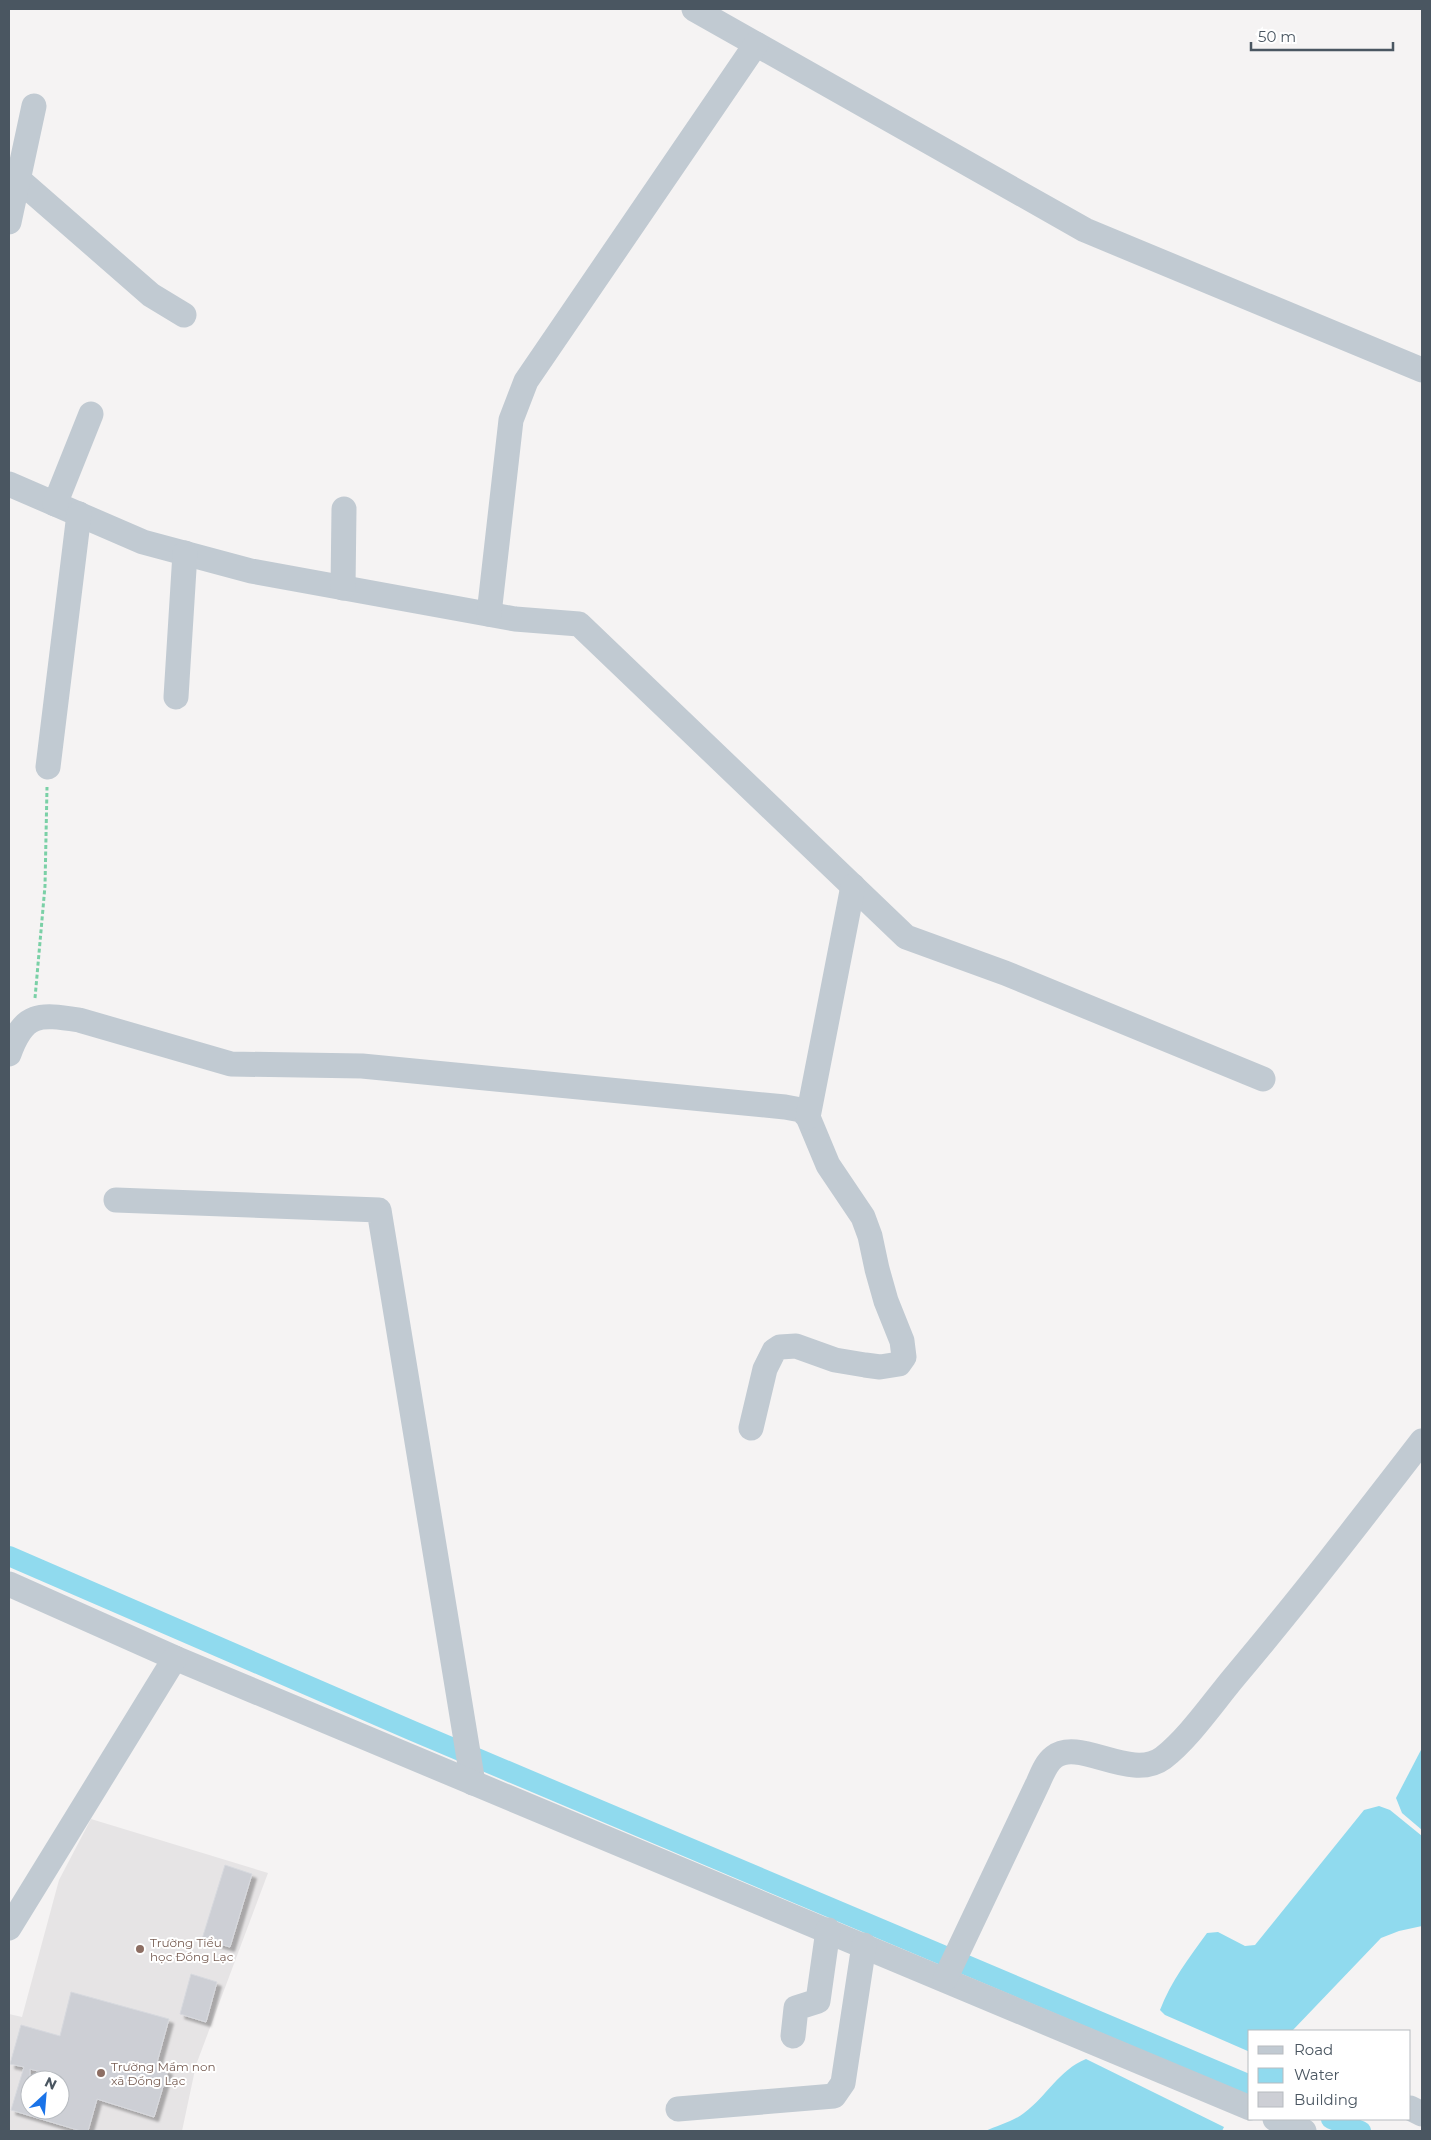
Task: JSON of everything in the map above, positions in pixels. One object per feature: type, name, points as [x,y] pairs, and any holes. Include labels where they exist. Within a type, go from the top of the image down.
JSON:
[{"type":"street","points":[[699,10],[1085,230],[1422,370]]},
{"type":"street","points":[[489,614],[511,420],[526,381],[756,44]]},
{"type":"street","points":[[9,222],[13,179],[34,106]]},
{"type":"street","points":[[13,179],[151,295],[184,314]]},
{"type":"street","points":[[55,504],[91,414]]},
{"type":"street","points":[[9,484],[143,542],[251,572],[515,619],[579,624],[906,937],[1004,972],[1263,1079]]},
{"type":"street","points":[[343,588],[344,509]]},
{"type":"street","points":[[48,767],[79,514]]},
{"type":"street","points":[[176,696],[185,553]]},
{"type":"street","points":[[808,1117],[853,886]]},
{"type":"street","points":[[9,1054],[15,1036],[22,1026],[32,1019],[50,1017],[79,1020],[231,1064],[362,1066],[801,1110],[808,1117],[828,1165],[863,1217],[870,1236],[886,1301],[902,1341],[904,1357],[902,1362],[896,1365],[880,1367],[835,1360],[796,1346],[780,1347],[768,1359],[751,1428]]},
{"type":"street","points":[[116,1200],[378,1210],[473,1783]]},
{"type":"street","points":[[952,1966],[1038,1783],[1053,1757],[1065,1751],[1076,1752],[1115,1762],[1139,1765],[1152,1764],[1162,1758],[1184,1736],[1273,1631],[1422,1441]]},
{"type":"street","points":[[9,1584],[174,1658],[864,1945],[952,1966],[1248,2107]]},
{"type":"street","points":[[9,1928],[174,1658]]},
{"type":"street","points":[[793,2036],[796,2008],[818,2001],[828,1930]]},
{"type":"street","points":[[678,2109],[834,2096],[844,2083],[864,1945]]},
{"type":"street","points":[[1277,2120],[1304,2131]]},
{"type":"path","points":[[32,1019],[39,968],[45,886],[48,767]]},
{"type":"shaded area","name":"Trường Tiểu học Đồng Lạc","points":[[91,1819],[268,1873],[196,2065],[182,2131],[9,2131],[9,2014],[22,2017],[59,1880]]},
{"type":"water","points":[[1422,1748],[1422,1830],[1402,1813],[1396,1798]]},
{"type":"water","points":[[1379,1806],[1390,1810],[1422,1836],[1422,1926],[1399,1931],[1381,1938],[1293,2030],[1248,2030],[1248,2051],[1165,2015],[1160,2010],[1164,1999],[1175,1979],[1207,1933],[1218,1932],[1245,1946],[1255,1945],[1364,1810]]},
{"type":"water","points":[[1086,2059],[1224,2127],[1222,2131],[985,2131],[1020,2116],[1061,2076]]},
{"type":"building","points":[[225,1865],[252,1874],[230,1947],[202,1939]]},
{"type":"building","points":[[191,1974],[217,1982],[206,2022],[180,2014]]},
{"type":"building","points":[[71,1992],[169,2019],[156,2066],[168,2070],[154,2117],[97,2099],[88,2131],[81,2131],[44,2120],[70,2120],[70,2070],[23,2070],[24,2067],[10,2064],[21,2025],[60,2036]]},
{"type":"building","points":[[20,2080],[20,2113],[11,2110]]},
{"type":"waterway","points":[[9,1556],[413,1731],[1248,2084]]},
{"type":"waterway","points":[[1334,2120],[1361,2131]]},
{"type":"place","name":"Trường Tiểu học Đồng Lạc","points":[[140,1949]]},
{"type":"place","name":"Trường Mầm non xã Đồng Lạc","points":[[101,2073]]}]
